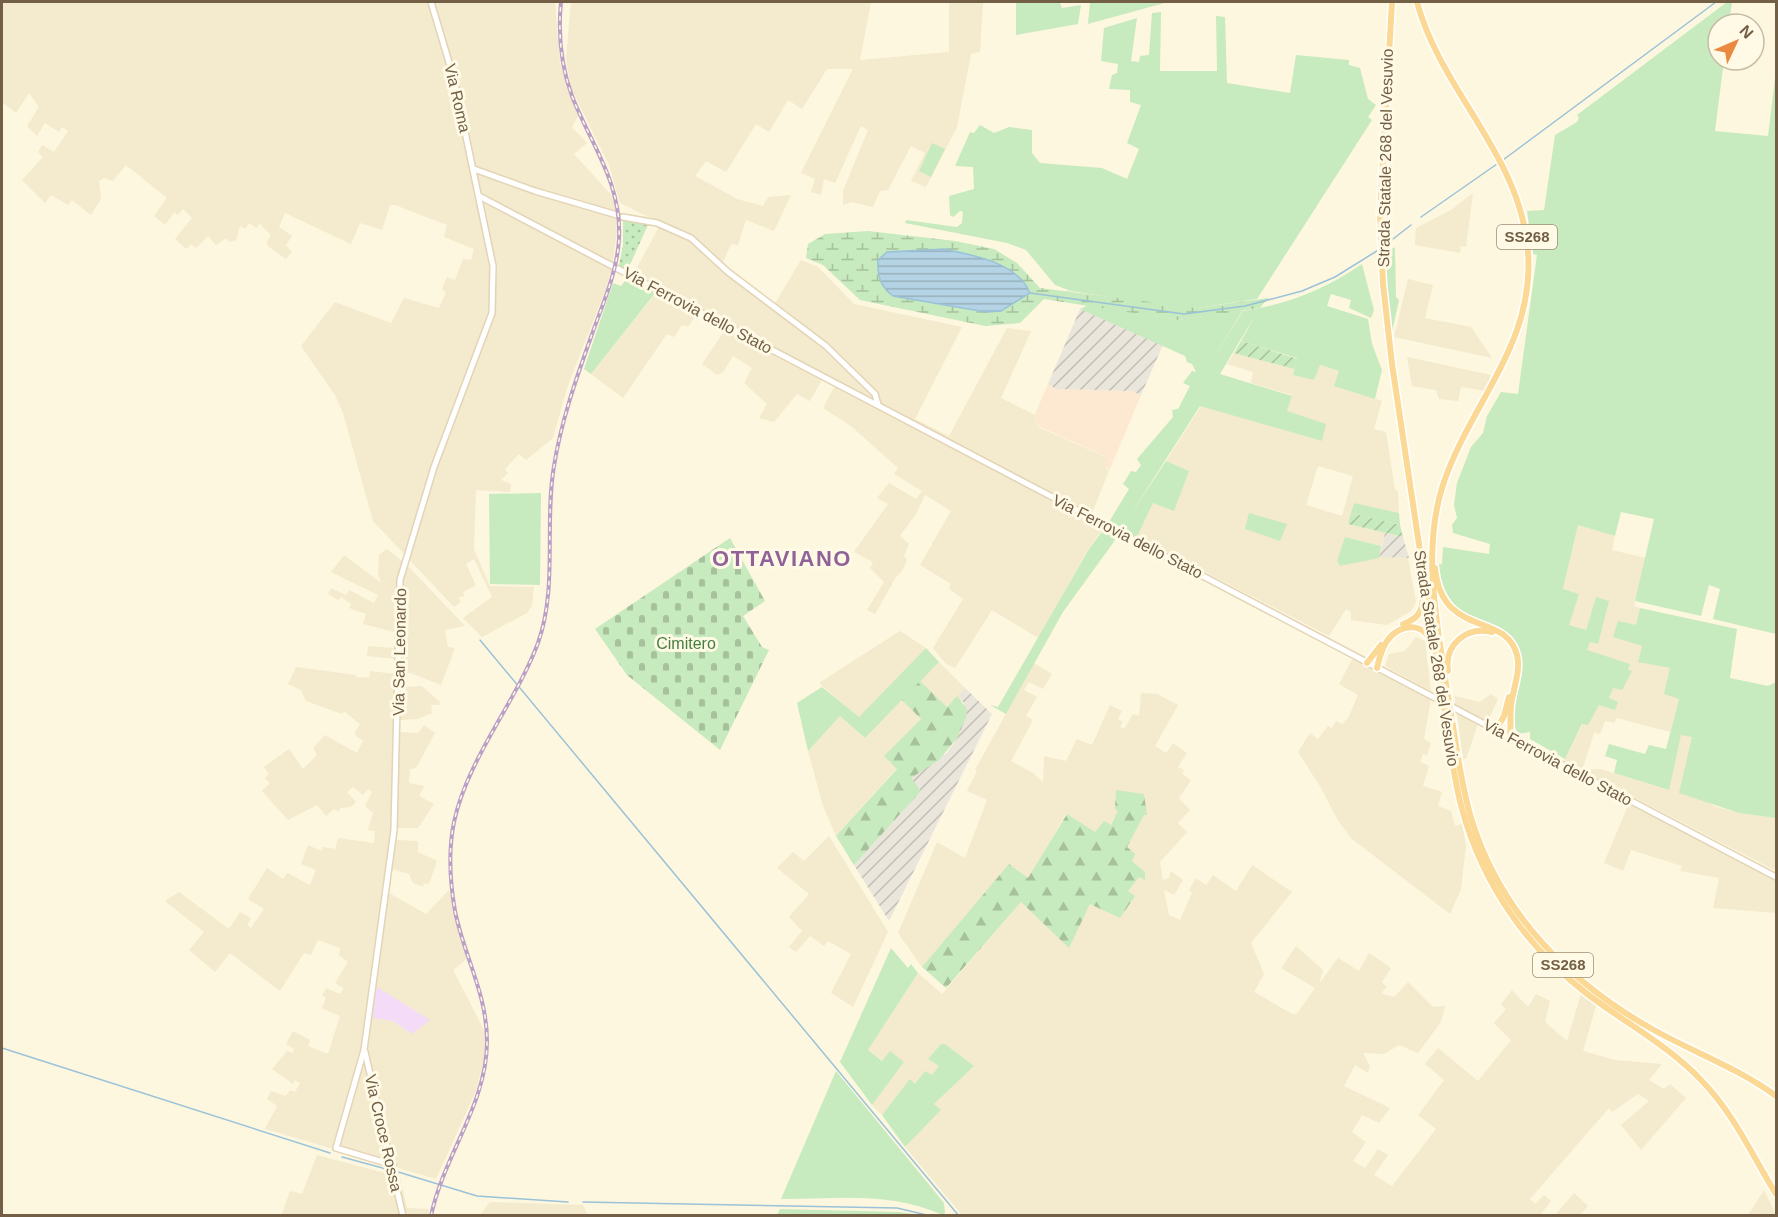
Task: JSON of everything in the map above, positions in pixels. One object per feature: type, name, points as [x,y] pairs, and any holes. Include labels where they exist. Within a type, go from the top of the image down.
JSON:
[{"type":"highway","name":"Strada Statale 268 del Vesuvio","points":[[1392,2],[1388,37],[1383,147],[1381,256],[1388,339],[1422,566],[1440,680],[1447,691]]},
{"type":"highway","name":"Strada Statale 268 del Vesuvio","points":[[1417,2],[1437,53],[1508,172],[1522,211],[1528,254],[1526,298],[1514,341],[1463,439],[1445,480],[1433,528],[1433,567],[1447,691],[1469,821],[1499,896],[1542,952],[1585,993],[1676,1056],[1703,1082],[1731,1116],[1776,1194]]},
{"type":"highway","points":[[1433,567],[1439,589],[1449,606],[1465,620],[1500,632],[1514,647],[1519,664],[1510,717],[1510,737]]},
{"type":"highway","points":[[1368,663],[1389,633],[1419,615],[1424,605],[1424,576]]},
{"type":"highway","points":[[1377,668],[1383,646],[1391,636],[1402,628],[1413,626],[1429,637],[1440,680]]},
{"type":"highway","points":[[1450,713],[1447,691],[1448,666],[1454,643],[1473,631],[1492,632],[1504,639],[1511,648],[1515,664],[1504,716],[1496,730]]},
{"type":"highway","name":"Strada Statale 268 del Vesuvio","points":[[1450,713],[1469,821]]},
{"type":"highway","name":"Strada Statale 268 del Vesuvio","points":[[1472,830],[1505,893],[1525,923],[1557,959],[1618,1009],[1749,1077],[1776,1096]]},
{"type":"main road","name":"Via Roma","points":[[431,2],[441,27],[479,196]]},
{"type":"main road","points":[[474,169],[535,191],[620,216],[657,223],[691,238],[728,272],[826,346],[875,394],[878,405]]},
{"type":"main road","name":"Via Ferrovia dello Stato","points":[[479,196],[1776,877]]},
{"type":"main road","name":"Via San Leonardo","points":[[364,1050],[394,830],[400,580],[434,467],[492,313],[493,266],[479,196]]},
{"type":"main road","points":[[364,1050],[336,1148],[393,1166]]},
{"type":"main road","name":"Via Croce Rossa","points":[[364,1050],[404,1215]]},
{"type":"shaded area","points":[[2,2],[555,2],[560,63],[578,116],[572,127],[587,143],[574,154],[615,199],[617,231],[612,269],[606,289],[568,385],[553,438],[526,460],[519,454],[505,469],[508,473],[501,480],[511,484],[510,492],[476,490],[474,549],[490,586],[534,587],[532,605],[527,613],[482,637],[463,618],[492,597],[474,559],[466,564],[476,585],[463,592],[464,596],[458,598],[461,602],[454,607],[373,521],[343,413],[335,395],[301,346],[335,302],[391,323],[404,298],[439,308],[446,292],[442,289],[447,277],[455,280],[463,259],[471,260],[474,249],[444,237],[447,225],[390,205],[382,230],[360,223],[351,244],[285,213],[279,227],[292,236],[286,245],[292,252],[286,259],[268,246],[267,241],[271,235],[259,223],[257,228],[249,223],[245,229],[240,226],[236,240],[230,242],[226,238],[216,245],[208,236],[196,248],[191,244],[186,249],[175,239],[192,218],[183,209],[178,215],[174,213],[165,225],[154,216],[167,198],[126,165],[113,181],[104,178],[99,181],[101,199],[91,215],[72,200],[68,205],[51,195],[45,203],[22,180],[43,157],[38,152],[42,145],[54,152],[68,131],[62,127],[59,132],[45,123],[37,136],[27,126],[39,107],[29,93],[16,113],[2,102]]},
{"type":"shaded area","points":[[571,2],[871,2],[860,60],[949,52],[949,2],[983,2],[980,52],[971,54],[957,127],[926,187],[911,181],[925,153],[911,146],[888,190],[880,191],[873,207],[852,202],[843,205],[843,191],[868,130],[861,126],[835,183],[824,179],[821,195],[811,192],[815,179],[801,173],[853,69],[827,69],[802,109],[788,100],[769,132],[756,124],[726,172],[706,161],[695,176],[737,199],[763,206],[768,197],[791,195],[774,231],[746,220],[738,245],[731,244],[722,264],[774,305],[801,260],[818,267],[854,304],[962,327],[915,419],[949,436],[1007,328],[1031,331],[1001,398],[1035,415],[1038,427],[1108,458],[1106,469],[1109,471],[1092,513],[1108,522],[1089,548],[1038,638],[992,610],[955,668],[946,664],[933,648],[963,599],[949,589],[951,584],[920,565],[951,511],[925,495],[916,514],[900,536],[909,544],[904,556],[907,559],[903,570],[896,577],[875,614],[867,610],[884,582],[870,568],[873,562],[854,552],[888,504],[877,498],[889,483],[916,499],[922,491],[894,474],[898,468],[851,426],[823,408],[834,387],[822,380],[810,401],[797,394],[774,422],[759,418],[767,404],[744,383],[752,368],[733,356],[723,372],[717,375],[702,364],[725,330],[696,315],[688,327],[682,325],[674,337],[667,334],[623,398],[591,374],[656,293],[631,279],[661,223],[620,203],[609,165],[571,88],[566,60]]},
{"type":"shaded area","points":[[1473,193],[1466,247],[1461,246],[1460,253],[1415,245],[1416,228],[1451,210]]},
{"type":"shaded area","points":[[1408,279],[1433,285],[1425,318],[1471,327],[1492,358],[1394,337]]},
{"type":"shaded area","points":[[1080,309],[1163,345],[1141,395],[1132,391],[1056,389],[1048,384]]},
{"type":"shaded area","points":[[1234,353],[1294,369],[1294,375],[1314,380],[1319,365],[1339,371],[1335,386],[1382,401],[1374,429],[1386,432],[1395,490],[1398,491],[1399,513],[1354,503],[1348,524],[1385,533],[1381,546],[1345,537],[1337,561],[1340,566],[1379,557],[1408,558],[1416,602],[1411,611],[1387,625],[1351,620],[1351,612],[1346,609],[1329,636],[1137,537],[1153,503],[1174,510],[1189,471],[1166,461],[1201,406],[1322,441],[1287,411],[1292,395],[1251,383],[1253,372],[1227,364]],"holes":[[[1318,466],[1353,476],[1342,516],[1306,505]]]},
{"type":"shaded area","points":[[1407,357],[1491,375],[1485,391],[1461,387],[1458,401],[1439,399],[1436,390],[1412,386]]},
{"type":"shaded area","points":[[1048,384],[1056,389],[1132,391],[1141,395],[1109,471],[1105,465],[1107,457],[1038,426],[1035,414]]},
{"type":"shaded area","points":[[1578,525],[1615,536],[1612,550],[1646,558],[1634,606],[1640,608],[1636,626],[1642,646],[1638,661],[1670,668],[1679,698],[1670,732],[1617,718],[1614,723],[1605,721],[1600,734],[1594,733],[1582,770],[1600,769],[1668,790],[1681,734],[1692,737],[1713,806],[1739,813],[1776,818],[1776,871],[1564,761],[1583,724],[1599,705],[1615,710],[1609,698],[1613,688],[1622,689],[1630,664],[1587,651],[1589,642],[1598,644],[1596,598],[1586,630],[1569,625],[1563,590]]},
{"type":"shaded area","points":[[1385,533],[1403,537],[1409,558],[1379,557]]},
{"type":"shaded area","points":[[387,549],[407,565],[465,626],[445,630],[448,647],[455,648],[441,685],[411,673],[400,672],[400,687],[422,686],[440,702],[439,705],[431,705],[432,713],[418,719],[400,720],[399,732],[418,733],[424,725],[435,733],[416,768],[410,769],[409,783],[424,786],[419,796],[434,804],[418,828],[397,828],[396,840],[418,841],[418,852],[437,861],[429,884],[424,883],[423,887],[413,883],[409,874],[392,869],[389,893],[426,914],[449,890],[468,958],[453,970],[485,1032],[484,1058],[476,1091],[436,1179],[265,1129],[277,1106],[267,1099],[271,1091],[286,1096],[290,1090],[295,1092],[300,1083],[295,1080],[293,1084],[272,1069],[287,1051],[293,1053],[294,1049],[286,1044],[293,1031],[310,1040],[308,1046],[328,1054],[340,1016],[322,1008],[326,997],[322,996],[326,988],[340,994],[344,988],[335,983],[348,962],[339,955],[340,948],[318,940],[311,955],[304,953],[280,991],[230,953],[215,972],[189,950],[204,932],[165,901],[179,892],[229,929],[240,912],[251,918],[247,925],[251,928],[264,909],[248,899],[267,868],[283,879],[287,873],[310,885],[316,870],[301,864],[308,845],[321,851],[323,847],[335,849],[338,838],[374,843],[375,831],[368,830],[373,813],[365,806],[372,792],[368,789],[363,795],[353,787],[347,792],[356,802],[351,807],[341,808],[338,812],[334,809],[326,816],[317,805],[288,820],[262,791],[270,783],[265,778],[269,774],[264,767],[289,749],[303,769],[317,755],[313,748],[325,735],[357,753],[363,741],[354,734],[360,724],[344,711],[342,714],[306,701],[301,690],[288,684],[296,667],[369,678],[370,671],[395,674],[395,659],[367,656],[368,646],[394,648],[394,632],[363,624],[366,614],[349,608],[351,604],[341,597],[338,600],[328,594],[331,588],[346,595],[349,590],[374,603],[378,595],[331,572],[344,555],[381,583],[378,572],[379,555]]},
{"type":"shaded area","points":[[900,631],[926,648],[859,718],[819,683]]},
{"type":"shaded area","points":[[1416,637],[1425,641],[1431,691],[1385,666],[1389,654],[1405,651]]},
{"type":"shaded area","points":[[1353,658],[1431,699],[1424,739],[1431,743],[1427,755],[1423,754],[1420,762],[1429,766],[1423,786],[1442,792],[1438,806],[1451,811],[1455,826],[1462,824],[1466,846],[1461,889],[1450,914],[1352,839],[1339,822],[1298,752],[1310,733],[1318,739],[1328,726],[1332,728],[1336,721],[1342,724],[1348,718],[1358,695],[1339,684]]},
{"type":"shaded area","points":[[939,662],[965,688],[947,707],[920,681]]},
{"type":"shaded area","points":[[1034,663],[1052,674],[1043,689],[1029,682],[1024,690],[1037,697],[1026,716],[1033,720],[1011,761],[1033,773],[1043,782],[1044,756],[1066,761],[1077,739],[1092,745],[1110,705],[1122,711],[1118,719],[1123,722],[1120,727],[1124,729],[1133,714],[1139,716],[1141,693],[1157,694],[1178,705],[1155,746],[1166,753],[1173,743],[1187,753],[1178,767],[1184,770],[1182,774],[1191,780],[1179,798],[1190,810],[1178,823],[1187,832],[1160,862],[1163,880],[1169,878],[1171,871],[1183,880],[1174,895],[1164,890],[1169,915],[1180,920],[1192,893],[1189,890],[1196,878],[1206,885],[1213,875],[1236,891],[1252,865],[1292,892],[1251,943],[1264,974],[1254,992],[1294,1015],[1298,1012],[1315,988],[1281,968],[1296,946],[1323,970],[1319,984],[1338,958],[1359,971],[1369,953],[1391,968],[1382,982],[1387,987],[1382,992],[1383,994],[1394,997],[1408,982],[1433,1007],[1445,1006],[1441,1022],[1418,1053],[1399,1045],[1384,1054],[1363,1053],[1370,1066],[1368,1073],[1355,1065],[1344,1086],[1390,1108],[1379,1123],[1362,1115],[1352,1132],[1366,1142],[1353,1161],[1365,1168],[1378,1149],[1388,1155],[1374,1175],[1392,1186],[1436,1129],[1418,1115],[1444,1080],[1425,1064],[1438,1048],[1478,1081],[1511,1040],[1494,1023],[1506,1009],[1501,1004],[1512,990],[1528,1007],[1536,994],[1550,1001],[1545,1022],[1567,1041],[1581,994],[1596,1006],[1583,1051],[1615,1060],[1662,1064],[1649,1080],[1664,1089],[1670,1084],[1686,1098],[1641,1150],[1621,1125],[1649,1101],[1638,1094],[1612,1112],[1609,1108],[1530,1199],[1535,1204],[1544,1195],[1551,1201],[1540,1215],[962,1215],[905,1147],[940,1111],[934,1104],[974,1066],[945,1044],[941,1044],[928,1059],[939,1066],[932,1075],[915,1084],[910,1080],[882,1115],[872,1105],[904,1062],[883,1061],[868,1050],[918,973],[942,994],[1021,902],[1069,947],[1090,904],[1128,891],[1139,877],[1145,880],[1145,872],[1132,861],[1127,847],[1144,815],[1119,811],[1110,825],[1095,833],[1066,814],[1028,879],[1009,865],[922,967],[898,933],[937,842],[965,858],[987,800],[967,791],[977,771],[975,770]]},
{"type":"shaded area","points":[[965,688],[992,714],[889,921],[854,865],[921,791],[913,783],[911,778],[914,774],[947,753],[957,738],[966,718],[964,703],[957,696]]},
{"type":"shaded area","points":[[1491,694],[1498,699],[1488,721],[1455,705],[1455,696],[1480,702]]},
{"type":"shaded area","points":[[902,700],[921,719],[884,756],[897,768],[836,836],[823,806],[808,751],[840,716],[865,738]]},
{"type":"shaded area","points":[[1457,713],[1478,724],[1466,759],[1463,759]]},
{"type":"shaded area","points":[[1629,803],[1776,879],[1776,913],[1713,908],[1719,878],[1680,871],[1682,866],[1631,850],[1623,871],[1604,863]]},
{"type":"shaded area","points":[[829,836],[888,932],[853,1007],[831,993],[851,954],[828,941],[824,946],[810,936],[796,952],[789,947],[802,931],[789,917],[809,894],[777,868],[793,852],[804,861]]},
{"type":"shaded area","points":[[375,986],[430,1020],[412,1034],[393,1021],[373,1018]]},
{"type":"shaded area","points":[[317,1155],[400,1177],[407,1208],[429,1209],[428,1216],[281,1216],[290,1191],[302,1194]]},
{"type":"shaded area","points":[[1764,1190],[1776,1215],[1748,1215]]},
{"type":"shaded area","points":[[1574,1193],[1588,1206],[1580,1215],[1555,1215]]},
{"type":"shaded area","points":[[490,1202],[583,1205],[588,1215],[480,1215]]},
{"type":"green space","points":[[1016,2],[1060,2],[1062,8],[1081,5],[1078,24],[1016,35]]},
{"type":"green space","points":[[1090,2],[1168,2],[1088,24]]},
{"type":"green space","points":[[1727,2],[1732,2],[1731,12],[1714,12]]},
{"type":"green space","points":[[1161,12],[1160,71],[1217,71],[1216,16],[1225,17],[1227,83],[1290,93],[1296,55],[1349,60],[1349,65],[1360,68],[1368,99],[1376,105],[1368,117],[1372,120],[1257,299],[1197,308],[1164,306],[1071,291],[1055,285],[1026,250],[1007,243],[905,223],[906,220],[957,227],[962,223],[963,212],[960,211],[953,217],[950,215],[949,196],[974,189],[973,167],[955,166],[970,132],[974,133],[980,125],[994,133],[1009,127],[1032,130],[1032,153],[1040,163],[1102,168],[1127,179],[1139,149],[1127,143],[1141,105],[1130,102],[1130,90],[1109,89],[1112,75],[1117,73],[1118,64],[1101,61],[1104,28],[1137,18],[1131,61],[1139,62],[1140,56],[1149,55],[1152,13]]},
{"type":"green space","points":[[1706,18],[1706,72],[1722,72],[1715,131],[1768,136],[1776,70],[1776,634],[1713,619],[1720,589],[1709,585],[1701,616],[1635,601],[1654,519],[1621,512],[1615,536],[1578,525],[1563,589],[1579,594],[1569,625],[1586,630],[1596,597],[1609,601],[1598,644],[1590,642],[1587,650],[1630,664],[1628,670],[1632,671],[1622,690],[1613,688],[1609,698],[1618,702],[1615,710],[1599,705],[1588,725],[1582,724],[1565,759],[1530,739],[1530,732],[1518,734],[1513,710],[1520,662],[1518,650],[1512,639],[1504,632],[1475,621],[1454,605],[1445,590],[1438,565],[1442,564],[1443,547],[1489,554],[1490,544],[1453,533],[1452,525],[1457,518],[1454,505],[1457,483],[1471,447],[1483,433],[1487,416],[1501,392],[1518,394],[1537,255],[1533,254],[1527,211],[1544,210],[1555,135],[1577,122],[1579,118],[1577,115]]},
{"type":"green space","points":[[932,143],[945,149],[931,177],[919,171]]},
{"type":"green space","points":[[623,220],[648,225],[628,269],[619,266],[623,245]]},
{"type":"green space","points":[[868,231],[955,241],[994,249],[1017,263],[1040,288],[1197,308],[1268,298],[1260,308],[1178,320],[1044,299],[1020,323],[985,326],[860,300],[823,265],[806,258],[808,244],[825,234]]},
{"type":"green space","points":[[1395,247],[1396,297],[1399,300],[1391,337],[1385,253]]},
{"type":"green space","points":[[1362,264],[1374,310],[1371,318],[1349,308],[1351,300],[1331,294],[1327,306],[1368,319],[1372,344],[1382,370],[1375,399],[1334,386],[1339,371],[1320,365],[1314,380],[1293,375],[1297,358],[1241,341],[1256,314],[1220,374],[1292,396],[1287,411],[1326,424],[1322,441],[1200,406],[1127,520],[1166,461],[1189,471],[1174,511],[1153,503],[1137,537],[1109,522],[1129,489],[1123,484],[1131,471],[1136,472],[1141,465],[1137,459],[1173,417],[1172,410],[1178,409],[1190,386],[1183,383],[1192,371],[1196,372],[1185,356],[1080,309],[1089,305],[1178,320],[1243,310],[1209,365],[1243,311],[1275,305],[1305,295]]},
{"type":"green space","points":[[628,277],[656,292],[591,374],[584,369],[613,283],[621,286]]},
{"type":"green space","points":[[1241,341],[1298,359],[1294,369],[1234,353]]},
{"type":"green space","points":[[541,493],[540,585],[490,584],[489,494]]},
{"type":"green space","points":[[1354,503],[1399,513],[1400,525],[1351,513]]},
{"type":"green space","points":[[1249,513],[1287,524],[1280,541],[1245,529]]},
{"type":"green space","points":[[1351,513],[1400,525],[1403,537],[1348,524]]},
{"type":"green space","points":[[1104,529],[1117,536],[1063,612],[1006,714],[990,705],[998,707],[1089,549]]},
{"type":"green space","points":[[1345,537],[1381,546],[1379,558],[1340,566],[1337,561]]},
{"type":"green space","name":"Cimitero","points":[[730,538],[765,601],[743,616],[762,647],[769,650],[720,750],[627,675],[595,629]]},
{"type":"green space","points":[[1640,608],[1737,629],[1730,678],[1768,686],[1776,682],[1776,818],[1739,813],[1679,793],[1692,737],[1681,735],[1669,790],[1614,773],[1617,760],[1605,756],[1609,744],[1645,754],[1649,745],[1666,749],[1679,699],[1664,694],[1670,668],[1638,662],[1642,646],[1613,637],[1618,621],[1636,625]]},
{"type":"green space","points":[[926,648],[939,662],[865,738],[840,716],[808,751],[797,703],[822,687],[859,717]]},
{"type":"green space","points":[[920,681],[947,707],[957,696],[967,709],[966,718],[957,738],[939,760],[911,778],[921,791],[854,865],[836,836],[897,769],[884,756],[921,719],[902,700]]},
{"type":"green space","points":[[1116,790],[1144,794],[1147,815],[1144,815],[1127,847],[1135,854],[1132,861],[1145,872],[1145,880],[1139,877],[1128,891],[1135,896],[1120,918],[1090,904],[1069,948],[1021,902],[946,988],[922,967],[1009,864],[1028,878],[1067,814],[1095,832],[1104,821],[1111,825],[1118,811],[1115,809]]},
{"type":"green space","points":[[891,948],[908,968],[911,964],[918,973],[868,1050],[882,1061],[890,1051],[904,1062],[872,1105],[840,1062]]},
{"type":"green space","points":[[941,1044],[945,1044],[974,1066],[934,1104],[941,1110],[905,1147],[882,1115],[910,1079],[915,1084],[925,1071],[932,1075],[939,1066],[928,1059]]},
{"type":"green space","points":[[836,1071],[944,1203],[945,1213],[943,1215],[923,1207],[883,1199],[781,1199]]},
{"type":"green space","points":[[780,1209],[899,1212],[921,1215],[777,1215]]},
{"type":"water","points":[[944,249],[980,257],[1004,267],[1024,282],[1030,293],[1001,311],[986,312],[893,296],[882,284],[878,271],[878,260],[887,252]]},
{"type":"waterway","points":[[1503,160],[1716,2]]},
{"type":"waterway","points":[[1421,217],[1497,164]]},
{"type":"waterway","points":[[1384,246],[1411,225]]},
{"type":"waterway","points":[[1030,293],[1184,314],[1245,306],[1302,291],[1335,277],[1380,249]]},
{"type":"waterway","points":[[480,640],[959,1216]]},
{"type":"waterway","points":[[2,1048],[330,1153]]},
{"type":"waterway","points":[[342,1157],[390,1170]]},
{"type":"waterway","points":[[395,1171],[477,1196],[568,1202]]},
{"type":"waterway","points":[[583,1202],[897,1208],[931,1216]]},
{"type":"railway","points":[[431,1216],[437,1193],[480,1087],[487,1041],[483,1007],[453,900],[450,855],[454,822],[470,776],[538,643],[548,600],[551,488],[557,450],[570,401],[608,289],[618,252],[619,219],[616,200],[604,165],[572,96],[565,73],[560,37],[561,2]]},
{"type":"district","name":"OTTAVIANO","points":[[782,558]]}]
